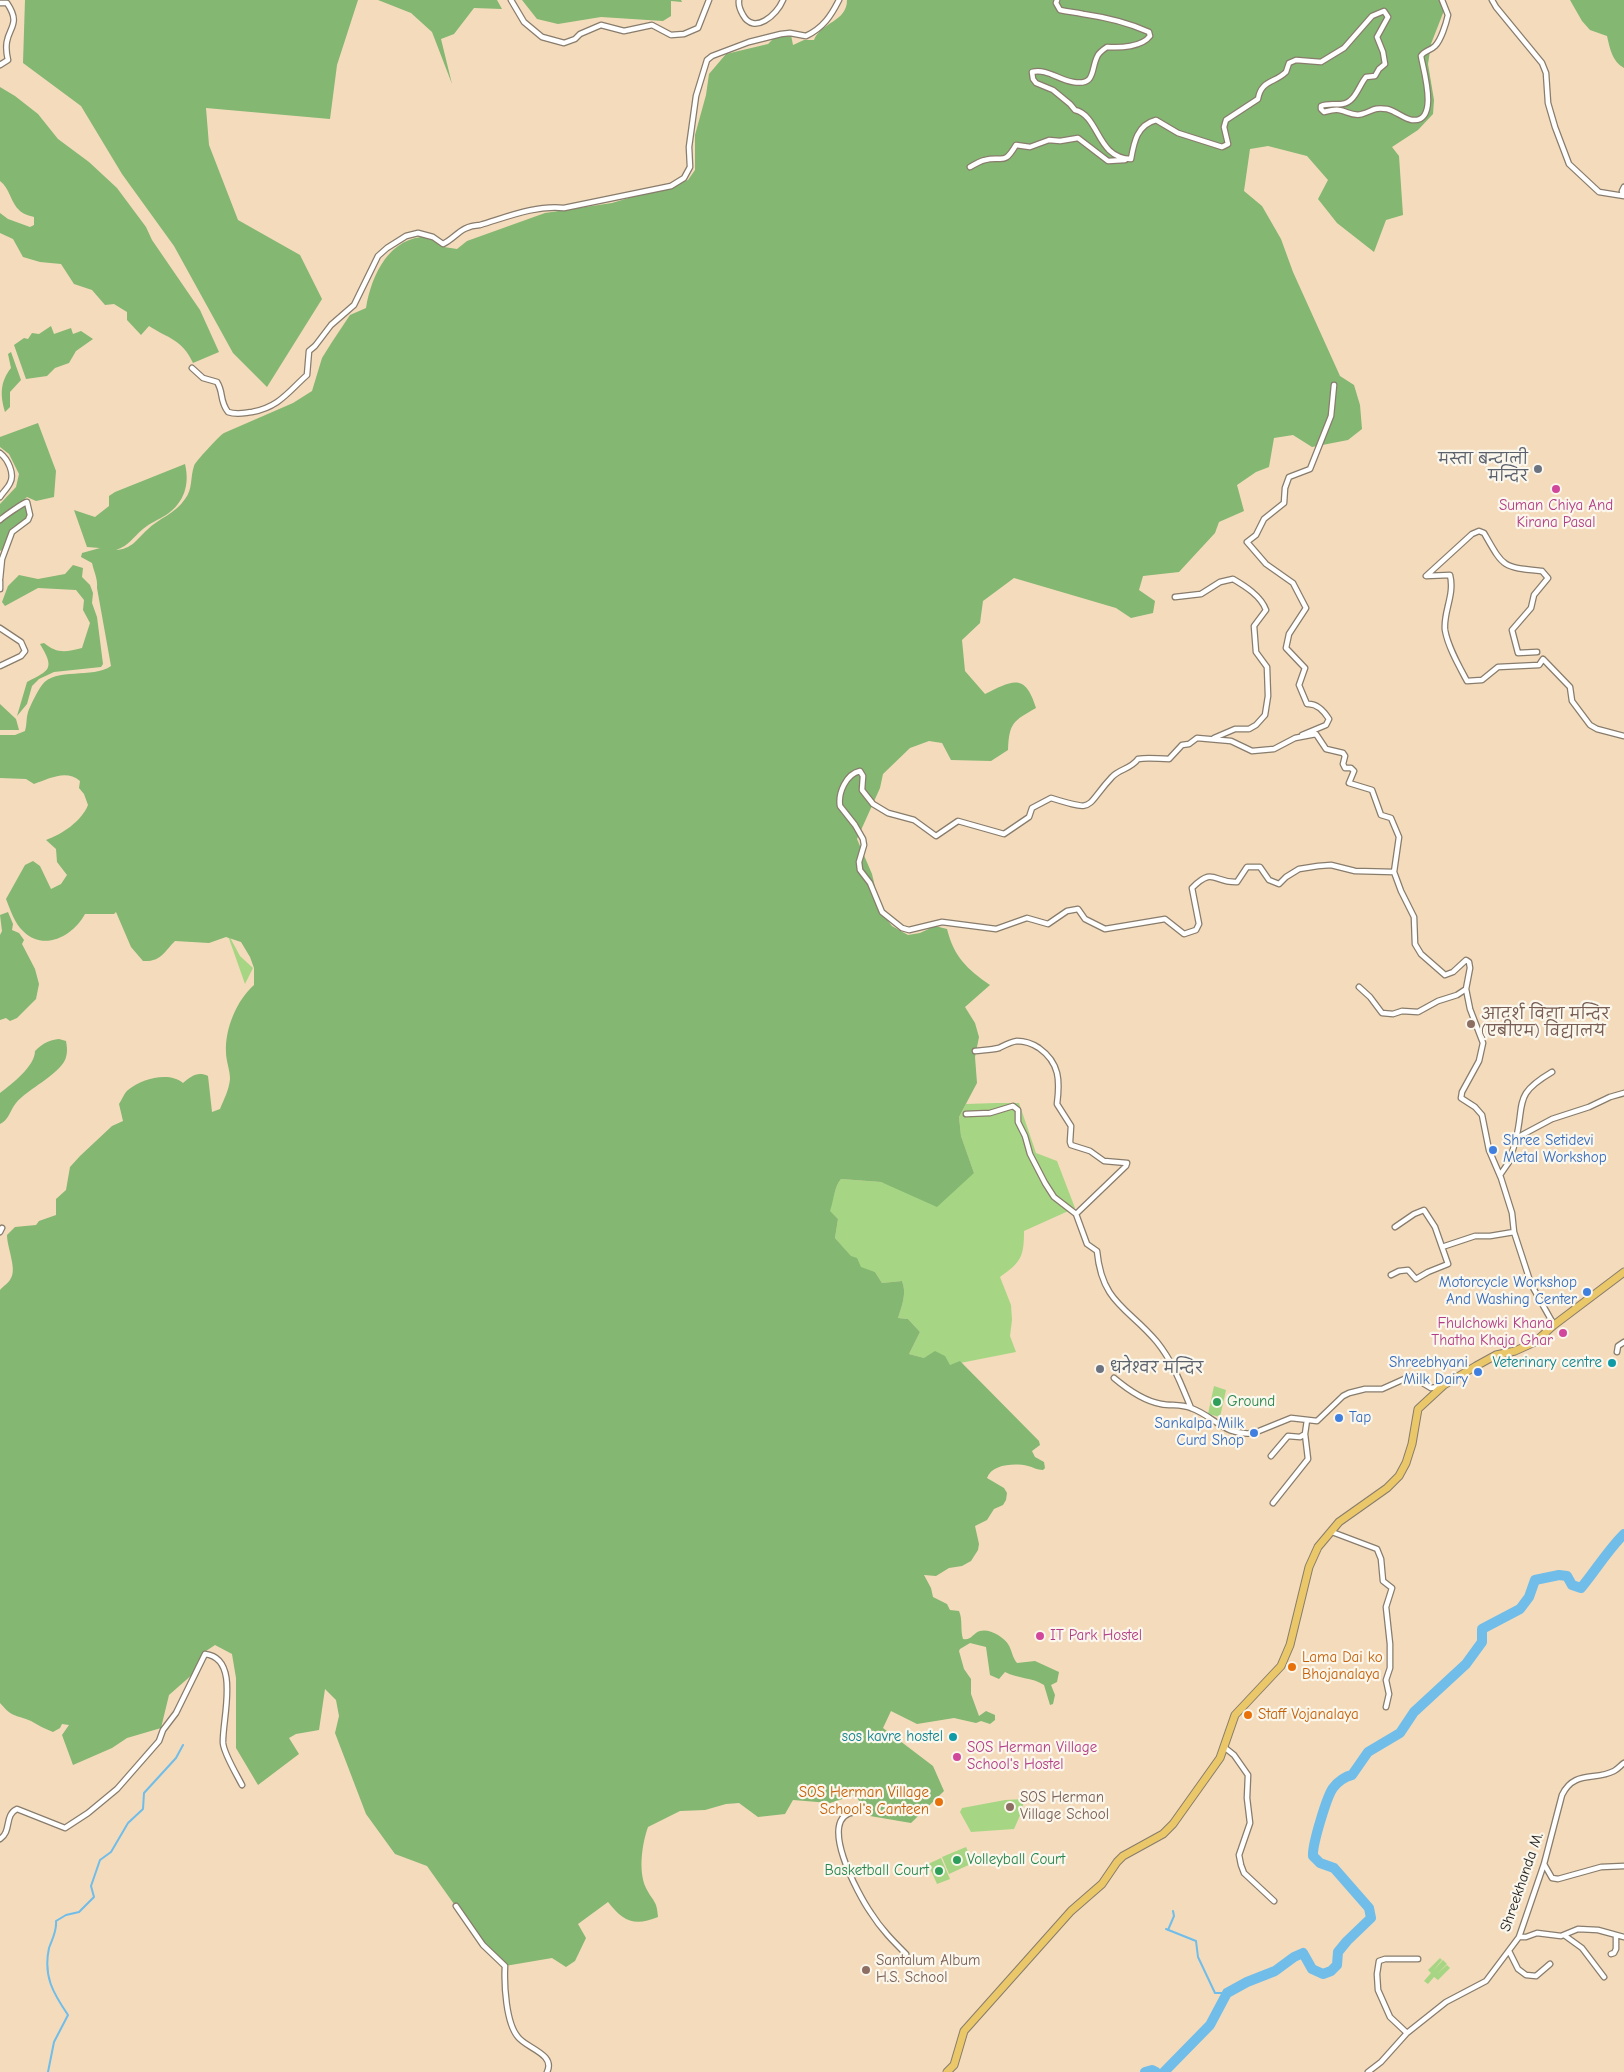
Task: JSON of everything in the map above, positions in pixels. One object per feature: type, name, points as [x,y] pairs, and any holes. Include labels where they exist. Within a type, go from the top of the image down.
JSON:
[{"type":"main road","points":[[947,2072],[954,2065],[964,2031],[983,2007],[1071,1911],[1102,1884],[1123,1856],[1163,1834],[1173,1824],[1220,1758],[1235,1715],[1281,1666],[1290,1645],[1309,1567],[1318,1547],[1339,1522],[1387,1488],[1399,1476],[1406,1463],[1412,1444],[1418,1409],[1444,1385],[1496,1355],[1515,1351],[1535,1342],[1624,1272]]},
{"type":"street","points":[[511,0],[524,22],[542,37],[564,44],[575,39],[580,34],[601,25],[624,30],[652,26],[671,35],[684,34],[698,28],[709,0]]},
{"type":"street","points":[[738,0],[740,11],[745,21],[753,25],[770,16],[781,6],[784,0]]},
{"type":"street","points":[[192,368],[203,378],[217,382],[221,392],[221,399],[228,412],[238,415],[264,410],[279,403],[307,375],[309,351],[331,325],[354,305],[378,256],[395,241],[418,233],[433,237],[443,244],[469,226],[480,225],[540,209],[564,208],[672,186],[684,178],[690,167],[689,147],[696,96],[707,60],[712,56],[749,42],[781,34],[790,33],[806,36],[822,26],[830,18],[840,0]]},
{"type":"street","points":[[1057,0],[1056,3],[1060,10],[1073,14],[1082,13],[1102,17],[1148,32],[1150,36],[1146,41],[1124,47],[1107,47],[1099,54],[1092,76],[1088,81],[1077,83],[1066,81],[1049,72],[1032,72],[1036,83],[1053,90],[1075,110],[1081,112],[1093,126],[1098,138],[1107,148],[1114,154],[1126,159]]},
{"type":"street","points":[[970,167],[986,159],[999,160],[1009,156],[1016,144],[1030,147],[1049,140],[1060,141],[1078,138],[1108,161],[1131,159],[1141,127],[1147,122],[1156,120],[1178,133],[1222,147],[1228,144],[1224,127],[1226,120],[1258,98],[1259,91],[1268,82],[1286,72],[1289,63],[1296,60],[1321,62],[1344,48],[1372,16],[1384,11],[1388,17],[1377,37],[1385,64],[1375,76],[1366,77],[1352,100],[1346,104],[1326,104],[1321,106],[1321,109],[1324,112],[1339,110],[1349,114],[1361,115],[1370,109],[1389,110],[1411,120],[1418,120],[1424,116],[1429,104],[1421,56],[1437,43],[1448,15],[1442,0]]},
{"type":"street","points":[[1492,0],[1542,63],[1546,73],[1548,103],[1569,164],[1599,192],[1623,195],[1622,190],[1624,187]]},
{"type":"street","points":[[0,3],[7,3],[13,12],[13,22],[2,41],[2,49],[8,60],[0,65]]},
{"type":"street","points":[[1334,385],[1331,416],[1310,469],[1288,476],[1284,503],[1264,519],[1256,535],[1247,542],[1266,564],[1293,584],[1306,608],[1289,634],[1286,648],[1304,668],[1299,685],[1307,704],[1312,704],[1323,710],[1329,719],[1326,725],[1274,749],[1252,751],[1231,740],[1196,738],[1189,744],[1182,745],[1169,759],[1149,757],[1138,759],[1134,765],[1113,775],[1092,803],[1081,807],[1051,798],[1032,808],[1029,817],[1004,834],[958,821],[936,836],[914,820],[888,813],[873,804],[862,790],[860,771],[849,777],[840,796],[840,806],[861,833],[864,845],[859,862],[860,870],[870,883],[882,912],[902,928],[908,930],[942,922],[996,929],[1027,918],[1048,924],[1067,911],[1078,909],[1086,919],[1105,929],[1165,919],[1184,934],[1196,930],[1200,924],[1192,888],[1203,877],[1212,876],[1226,883],[1237,882],[1247,867],[1260,867],[1269,880],[1279,884],[1286,877],[1300,869],[1318,866],[1331,865],[1355,871],[1394,872]]},
{"type":"street","points":[[0,453],[7,460],[12,478],[10,484],[0,496]]},
{"type":"street","points":[[0,520],[24,502],[28,504],[30,515],[28,520],[12,532],[2,559],[0,589]]},
{"type":"street","points":[[1537,652],[1518,653],[1512,630],[1531,608],[1534,594],[1548,578],[1542,571],[1511,568],[1500,560],[1484,533],[1472,534],[1426,576],[1450,575],[1452,585],[1445,629],[1455,657],[1467,681],[1482,680],[1498,667],[1539,665],[1543,659],[1570,687],[1572,702],[1590,725],[1597,729],[1624,736]]},
{"type":"street","points":[[1175,597],[1201,594],[1220,582],[1233,579],[1246,587],[1264,605],[1266,610],[1254,626],[1256,652],[1267,667],[1268,696],[1265,715],[1256,725],[1249,729],[1235,729],[1212,738]]},
{"type":"street","points":[[0,628],[21,642],[25,651],[21,656],[0,666]]},
{"type":"street","points":[[1295,738],[1316,734],[1326,749],[1343,753],[1345,756],[1343,764],[1345,768],[1351,768],[1354,771],[1349,783],[1372,790],[1381,815],[1391,818],[1399,836],[1394,872],[1414,917],[1416,925],[1414,944],[1421,954],[1444,975],[1453,972],[1466,960],[1469,962],[1470,968],[1466,989],[1470,1009],[1483,1043],[1479,1062],[1462,1092],[1461,1098],[1475,1107],[1482,1115],[1489,1150],[1500,1175],[1512,1214],[1514,1232],[1531,1284],[1554,1326]]},
{"type":"street","points":[[1359,987],[1370,997],[1382,1013],[1393,1014],[1402,1010],[1418,1012],[1438,1001],[1457,995],[1466,989]]},
{"type":"street","points":[[975,1051],[998,1048],[1017,1041],[1032,1044],[1038,1048],[1053,1061],[1056,1069],[1059,1088],[1057,1104],[1071,1126],[1070,1142],[1072,1145],[1090,1150],[1104,1161],[1127,1163],[1076,1214]]},
{"type":"street","points":[[1500,1175],[1509,1162],[1516,1140],[1523,1096],[1534,1082],[1552,1072]]},
{"type":"street","points":[[1516,1140],[1552,1119],[1589,1108],[1610,1097],[1624,1093]]},
{"type":"street","points":[[966,1114],[990,1113],[1016,1107],[1018,1110],[1018,1122],[1025,1136],[1030,1154],[1045,1183],[1054,1197],[1076,1214],[1087,1244],[1098,1251],[1099,1265],[1111,1296],[1146,1330],[1166,1354],[1176,1371],[1191,1408]]},
{"type":"street","points":[[1391,1275],[1399,1271],[1408,1270],[1416,1279],[1448,1264],[1435,1227],[1424,1210],[1414,1214],[1395,1227]]},
{"type":"street","points":[[1442,1247],[1461,1242],[1469,1237],[1514,1232]]},
{"type":"street","points":[[1617,1352],[1618,1346],[1624,1342]]},
{"type":"street","points":[[1114,1378],[1128,1389],[1150,1401],[1191,1408],[1221,1427],[1248,1434],[1291,1418],[1317,1421],[1343,1396],[1349,1393],[1365,1389],[1382,1389],[1411,1376],[1431,1388],[1444,1385]]},
{"type":"street","points":[[1273,1503],[1308,1458],[1305,1434],[1307,1420]]},
{"type":"street","points":[[1271,1456],[1288,1436],[1300,1437],[1305,1434]]},
{"type":"street","points":[[1332,1532],[1377,1549],[1382,1559],[1383,1581],[1392,1588],[1386,1607],[1390,1644],[1390,1668],[1386,1680],[1389,1694],[1386,1707]]},
{"type":"street","points":[[0,1839],[7,1832],[9,1817],[12,1811],[17,1809],[65,1828],[88,1813],[117,1789],[159,1741],[163,1730],[176,1713],[205,1654],[213,1655],[223,1665],[228,1679],[223,1745],[242,1786]]},
{"type":"street","points":[[1224,1747],[1234,1755],[1248,1775],[1249,1825],[1239,1854],[1241,1866],[1244,1873],[1274,1901]]},
{"type":"street","name":"Shreekhanda M.","points":[[1368,2072],[1381,2062],[1407,2033],[1446,2002],[1486,1981],[1519,1936],[1544,1864],[1565,1788],[1582,1777],[1614,1771],[1624,1763]]},
{"type":"street","points":[[855,1812],[849,1812],[840,1818],[837,1827],[849,1873],[870,1912],[884,1932],[906,1954]]},
{"type":"street","points":[[1544,1864],[1552,1878],[1558,1879],[1602,1867],[1624,1866]]},
{"type":"street","points":[[456,1906],[482,1945],[505,1966],[504,1977],[508,2009],[514,2033],[520,2040],[541,2052],[546,2058],[549,2067],[547,2072]]},
{"type":"street","points":[[1519,1936],[1526,1937],[1537,1933],[1564,1935],[1578,1929],[1598,1930],[1624,1937]]},
{"type":"street","points":[[1564,1935],[1582,1948],[1604,1977]]},
{"type":"street","points":[[1611,1954],[1614,1954],[1616,1948],[1616,1936]]},
{"type":"street","points":[[1509,1951],[1518,1969],[1526,1976],[1536,1976],[1550,1964]]},
{"type":"street","points":[[1407,2033],[1390,2017],[1377,1985],[1378,1965],[1379,1961],[1384,1959],[1418,1959]]},
{"type":"green space","points":[[25,0],[358,0],[337,65],[330,119],[206,108],[209,145],[238,220],[300,255],[322,299],[267,387],[233,353],[174,246],[122,174],[81,106],[23,63]]},
{"type":"green space","points":[[378,0],[497,0],[502,9],[474,8],[454,34],[441,39],[452,84],[432,32],[411,13]]},
{"type":"green space","points":[[522,0],[681,0],[682,2],[671,1],[671,16],[663,21],[601,17],[558,24],[537,19]]},
{"type":"green space","points":[[847,0],[1440,0],[1445,8],[1431,44],[1428,64],[1434,100],[1433,114],[1418,130],[1392,147],[1399,156],[1403,215],[1386,220],[1374,252],[1337,223],[1318,199],[1328,180],[1307,156],[1268,146],[1250,149],[1244,191],[1262,206],[1281,239],[1293,272],[1340,376],[1354,385],[1360,405],[1362,429],[1348,440],[1312,447],[1293,435],[1274,438],[1269,467],[1256,472],[1237,485],[1244,511],[1219,522],[1215,533],[1179,572],[1143,576],[1139,590],[1155,601],[1153,613],[1131,618],[1116,608],[1014,578],[983,601],[980,623],[962,640],[965,671],[985,694],[1010,683],[1022,684],[1032,697],[1036,708],[1017,720],[1011,728],[1008,750],[991,761],[951,760],[942,743],[929,741],[910,748],[883,774],[880,788],[857,839],[872,874],[881,912],[892,926],[908,935],[920,933],[935,926],[947,929],[953,947],[962,962],[990,985],[965,1007],[975,1023],[979,1037],[975,1057],[977,1083],[959,1117],[961,1136],[974,1173],[937,1207],[881,1182],[841,1179],[835,1190],[830,1211],[838,1219],[835,1238],[851,1256],[857,1258],[861,1267],[875,1272],[882,1283],[902,1281],[904,1295],[898,1318],[908,1319],[920,1332],[909,1354],[924,1358],[935,1351],[945,1356],[950,1365],[960,1361],[1039,1441],[1040,1445],[1032,1451],[1035,1457],[1044,1462],[1045,1468],[1043,1470],[1030,1466],[1011,1465],[999,1467],[990,1473],[987,1478],[1004,1488],[1007,1493],[1006,1500],[1003,1505],[994,1509],[987,1520],[975,1526],[979,1544],[978,1550],[971,1561],[962,1566],[949,1568],[936,1576],[924,1575],[931,1588],[933,1597],[947,1604],[950,1610],[959,1611],[963,1639],[968,1639],[984,1630],[992,1632],[1006,1641],[1017,1663],[1035,1661],[1059,1672],[1057,1682],[1051,1685],[1055,1695],[1053,1704],[1050,1705],[1044,1685],[1039,1682],[1005,1672],[999,1679],[990,1675],[986,1647],[970,1643],[959,1651],[964,1669],[971,1679],[971,1694],[979,1716],[986,1711],[995,1715],[995,1720],[990,1724],[954,1718],[917,1724],[891,1711],[883,1728],[933,1766],[944,1791],[911,1823],[870,1816],[855,1795],[830,1803],[793,1800],[785,1814],[758,1817],[739,1803],[726,1804],[705,1810],[680,1811],[648,1827],[644,1841],[642,1874],[646,1888],[656,1904],[658,1917],[636,1922],[624,1918],[608,1902],[578,1924],[586,1938],[575,1961],[566,1967],[552,1958],[505,1966],[483,1945],[427,1866],[395,1854],[366,1814],[335,1733],[339,1716],[336,1700],[325,1689],[319,1730],[296,1734],[289,1738],[299,1754],[258,1785],[236,1748],[236,1678],[232,1654],[215,1645],[206,1651],[194,1673],[169,1695],[161,1728],[127,1738],[112,1748],[73,1765],[62,1735],[69,1725],[62,1724],[60,1728],[53,1732],[14,1715],[0,1703],[0,1290],[13,1274],[7,1235],[15,1227],[36,1225],[39,1221],[56,1215],[56,1199],[66,1190],[70,1167],[112,1126],[123,1121],[119,1104],[127,1091],[134,1086],[147,1080],[163,1077],[177,1079],[183,1083],[195,1075],[201,1074],[208,1076],[212,1112],[220,1109],[230,1079],[226,1043],[230,1024],[237,1006],[254,985],[254,968],[241,942],[226,937],[209,943],[175,941],[158,958],[143,961],[131,947],[116,912],[114,914],[85,914],[80,922],[66,935],[49,941],[31,937],[23,931],[15,920],[6,899],[25,865],[33,861],[40,866],[51,889],[61,884],[67,875],[57,862],[56,849],[46,840],[76,822],[88,805],[84,794],[79,788],[80,781],[75,777],[57,776],[34,784],[26,779],[0,778],[0,735],[15,735],[25,731],[27,714],[31,705],[42,685],[48,680],[56,676],[103,670],[111,666],[96,576],[92,563],[81,557],[82,553],[100,548],[87,547],[74,510],[95,517],[109,506],[109,496],[115,492],[185,464],[186,486],[177,505],[166,515],[139,532],[128,544],[116,550],[126,548],[172,512],[188,495],[195,464],[221,435],[293,403],[312,391],[322,358],[332,342],[350,315],[366,308],[373,280],[379,268],[387,256],[408,240],[421,237],[436,237],[444,247],[457,249],[467,241],[545,213],[612,203],[688,180],[695,170],[695,135],[706,95],[709,74],[726,54],[768,44],[780,35],[785,37],[791,35],[793,45],[804,40],[814,40],[822,29],[843,13]]},
{"type":"green space","points":[[1570,0],[1624,0],[1624,68],[1614,58],[1607,36],[1590,30],[1582,21]]},
{"type":"green space","points":[[0,87],[38,114],[58,139],[89,162],[117,188],[146,227],[152,240],[200,310],[219,352],[193,363],[180,344],[149,326],[141,335],[127,320],[127,312],[114,304],[105,305],[92,290],[74,284],[61,264],[40,262],[23,257],[13,239],[0,233],[0,213],[8,219],[30,227],[34,225],[34,217],[20,211],[6,187],[0,181]]},
{"type":"green space","points":[[51,326],[54,334],[71,328],[73,334],[81,331],[93,339],[76,351],[69,363],[55,368],[47,376],[26,379],[14,345],[24,338],[28,339],[32,333],[39,334]]},
{"type":"green space","points":[[11,352],[21,380],[10,392],[10,407],[5,412],[2,389],[7,373],[11,368],[8,354]]},
{"type":"green space","points":[[38,423],[56,471],[54,497],[36,501],[27,497],[12,510],[0,517],[0,504],[16,487],[19,474],[9,454],[0,447],[0,437]]},
{"type":"green space","points":[[28,504],[27,517],[13,534],[8,547],[0,551],[0,523]]},
{"type":"green space","points":[[73,565],[83,568],[82,577],[90,585],[93,593],[92,603],[97,617],[103,664],[101,667],[54,672],[39,679],[32,686],[27,704],[17,716],[27,682],[41,675],[48,668],[48,659],[40,644],[44,643],[53,649],[62,651],[82,648],[90,623],[83,610],[84,600],[76,590],[38,588],[5,606],[2,602],[8,586],[19,575],[38,579],[65,574]]},
{"type":"green space","points":[[0,704],[16,719],[19,730],[0,730]]},
{"type":"green space","points":[[8,912],[13,924],[12,930],[19,933],[24,940],[22,944],[35,969],[39,984],[36,999],[17,1018],[10,1021],[6,1018],[0,1020],[0,935],[2,931],[0,915]]},
{"type":"green space","points":[[226,930],[240,956],[253,968],[245,984]]},
{"type":"green space","points":[[59,1039],[66,1041],[67,1048],[65,1060],[61,1066],[50,1077],[21,1098],[0,1124],[0,1093],[27,1069],[38,1048],[46,1042]]},
{"type":"green space","points":[[1019,1103],[1036,1153],[1057,1161],[1075,1208],[1024,1231],[1020,1258],[1013,1267],[1000,1277],[1011,1305],[1010,1336],[1016,1352],[950,1365],[909,1354],[920,1332],[908,1319],[898,1318],[904,1295],[902,1281],[882,1283],[875,1272],[861,1268],[835,1238],[838,1219],[829,1211],[841,1179],[881,1182],[898,1188],[974,1173],[961,1136],[959,1117],[966,1104]]},
{"type":"green space","name":"Ground","points":[[1214,1386],[1226,1390],[1220,1417],[1208,1414]]},
{"type":"green space","points":[[1024,1799],[1022,1811],[1014,1829],[971,1832],[960,1812],[962,1808],[1005,1800]]},
{"type":"green space","name":"Volleyball Court","points":[[966,1847],[973,1863],[949,1874],[942,1857]]},
{"type":"green space","name":"Basketball Court","points":[[941,1858],[950,1879],[937,1884],[928,1864]]},
{"type":"green space","points":[[1440,1958],[1442,1960],[1433,1971],[1443,1960],[1447,1964],[1437,1974],[1447,1965],[1450,1968],[1438,1980],[1434,1977],[1428,1984],[1424,1981],[1431,1973],[1428,1970]]},
{"type":"waterway","points":[[1164,2072],[1210,2025],[1227,1993],[1247,1982],[1275,1971],[1294,1957],[1303,1953],[1312,1969],[1323,1974],[1331,1971],[1337,1965],[1338,1952],[1371,1918],[1369,1908],[1334,1868],[1320,1863],[1313,1856],[1320,1821],[1333,1788],[1342,1780],[1352,1775],[1368,1752],[1400,1733],[1414,1712],[1466,1664],[1482,1642],[1482,1629],[1520,1609],[1529,1597],[1535,1580],[1559,1575],[1567,1576],[1572,1585],[1581,1588],[1624,1534]]},
{"type":"waterway","points":[[48,2072],[54,2042],[68,2015],[54,1992],[48,1976],[47,1958],[55,1932],[56,1921],[66,1915],[79,1912],[94,1897],[91,1886],[100,1860],[111,1852],[128,1823],[143,1809],[144,1793],[176,1758],[183,1745]]},
{"type":"waterway","points":[[1168,1930],[1174,1916],[1173,1911]]},
{"type":"waterway","points":[[1166,1929],[1196,1941],[1198,1957],[1215,1993],[1227,1993]]},
{"type":"waterway","points":[[1145,2072],[1152,2070],[1156,2072]]},
{"type":"place","name":"मस्ता बन्दाली मन्दिर","points":[[1538,469]]},
{"type":"place","name":"Suman Chiya And Kirana Pasal","points":[[1556,489]]},
{"type":"place","name":"आदर्श विद्या मन्दिर (एबीएम) विद्यालय","points":[[1471,1024]]},
{"type":"place","name":"Shree Setidevi Metal Workshop","points":[[1493,1150]]},
{"type":"place","name":"Motorcycle Workshop And Washing Center","points":[[1587,1292]]},
{"type":"place","name":"Fhulchowki Khana Thatha Khaja Ghar","points":[[1563,1333]]},
{"type":"place","name":"Veterinary centre","points":[[1612,1363]]},
{"type":"place","name":"धनेश्वर मन्दिर","points":[[1100,1369]]},
{"type":"place","name":"Shreebhyani Milk Dairy","points":[[1478,1372]]},
{"type":"place","name":"Ground","points":[[1217,1402]]},
{"type":"place","name":"Tap","points":[[1339,1418]]},
{"type":"place","name":"Sankalpa Milk Curd Shop","points":[[1254,1433]]},
{"type":"place","name":"IT Park Hostel","points":[[1040,1636]]},
{"type":"place","name":"Lama Dai ko Bhojanalaya","points":[[1292,1667]]},
{"type":"place","name":"Staff Vojanalaya","points":[[1248,1715]]},
{"type":"place","name":"sos kavre hostel","points":[[953,1737]]},
{"type":"place","name":"SOS Herman Village School's Hostel","points":[[957,1757]]},
{"type":"place","name":"SOS Herman Village School's Canteen","points":[[939,1802]]},
{"type":"place","name":"SOS Herman Village School","points":[[1010,1807]]},
{"type":"place","name":"Volleyball Court","points":[[957,1860]]},
{"type":"place","name":"Basketball Court","points":[[939,1871]]},
{"type":"place","name":"Santalum Album H.S. School","points":[[866,1970]]}]
